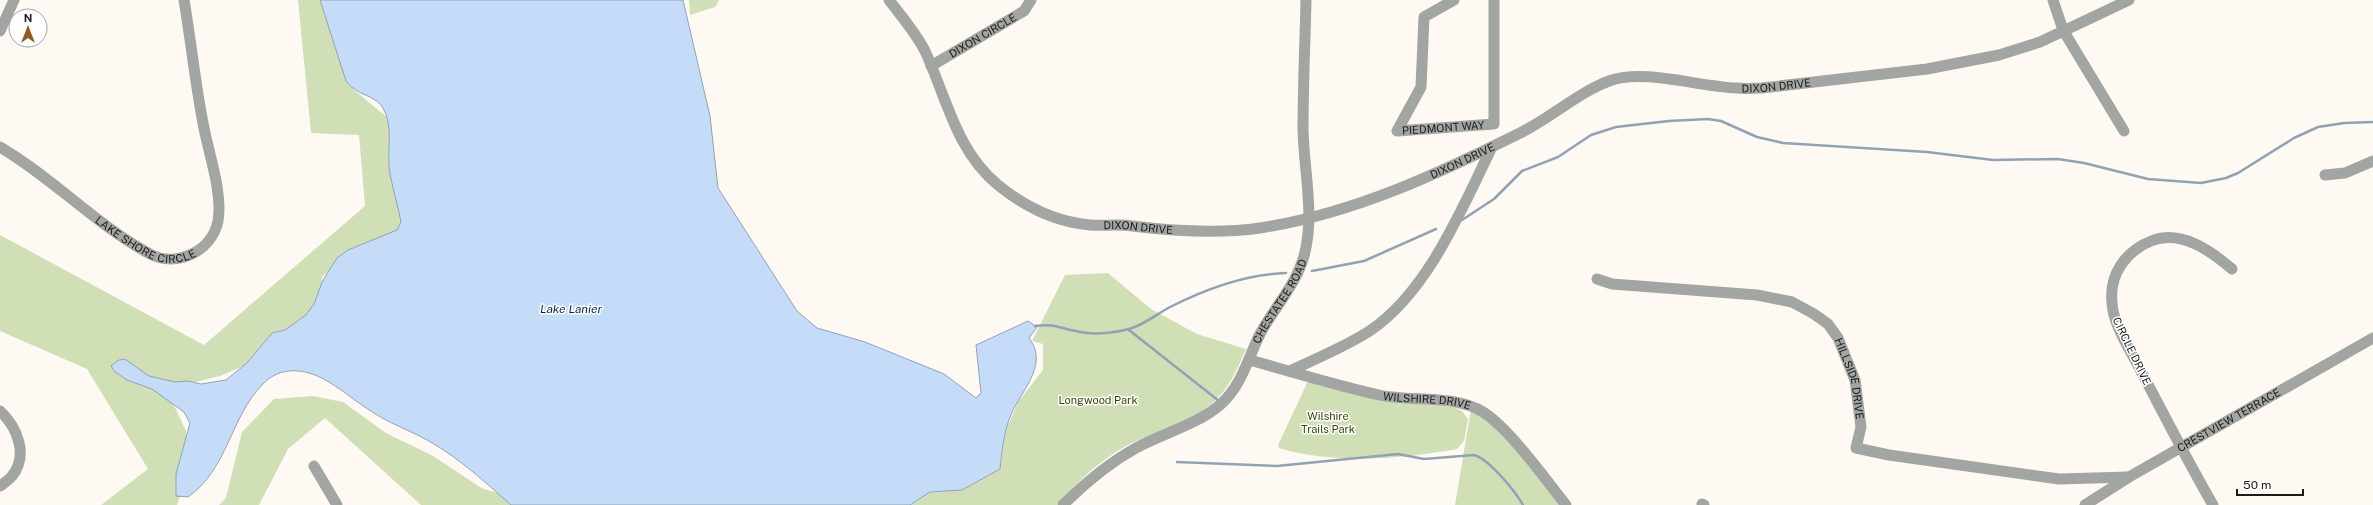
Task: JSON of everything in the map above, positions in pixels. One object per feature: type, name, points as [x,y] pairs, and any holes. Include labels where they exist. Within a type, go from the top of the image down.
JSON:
[{"type":"street","points":[[0,31],[14,0]]},
{"type":"street","name":"LAKE SHORE CIRCLE","points":[[0,147],[45,177],[110,228],[151,255],[171,260],[187,256],[201,249],[211,237],[218,222],[219,201],[202,122],[184,0]]},
{"type":"street","name":"DIXON DRIVE","points":[[889,0],[924,48],[954,124],[982,170],[997,184],[1033,210],[1049,216],[1091,225],[1131,226],[1165,230],[1212,231],[1259,228],[1308,218],[1375,198],[1437,174],[1524,132],[1590,90],[1621,78],[1649,78],[1736,88],[1794,85],[1966,62],[1999,55],[2040,42],[2129,0]]},
{"type":"street","name":"DIXON CIRCLE","points":[[931,66],[1024,11],[1031,0]]},
{"type":"street","name":"CHESTATEE ROAD","points":[[1063,505],[1081,487],[1114,461],[1206,414],[1221,403],[1235,387],[1250,360],[1263,330],[1302,263],[1308,230],[1303,130],[1306,0]]},
{"type":"street","name":"PIEDMONT WAY","points":[[1454,0],[1424,17],[1421,87],[1397,131],[1494,124],[1494,0]]},
{"type":"street","points":[[2053,0],[2063,30],[2124,131]]},
{"type":"street","points":[[1290,372],[1372,330],[1404,300],[1441,251],[1492,147]]},
{"type":"street","points":[[2325,175],[2345,173],[2373,161]]},
{"type":"street","name":"CIRCLE DRIVE","points":[[2213,505],[2181,449],[2114,315],[2111,302],[2120,266],[2128,255],[2139,246],[2155,240],[2171,238],[2190,242],[2210,250],[2232,269]]},
{"type":"street","name":"HILLSIDE DRIVE","points":[[1597,280],[1612,284],[1757,295],[1792,302],[1814,314],[1828,324],[1838,338],[1855,380],[1861,427],[1856,448],[1889,455],[2059,479],[2129,477]]},
{"type":"street","name":"CRESTVIEW TERRACE","points":[[2085,505],[2129,477],[2181,449],[2373,338]]},
{"type":"street","name":"WILSHIRE DRIVE","points":[[1250,360],[1379,395],[1402,399],[1452,402],[1482,411],[1504,431],[1566,505]]},
{"type":"street","points":[[0,411],[17,431],[20,455],[18,465],[12,476],[0,486]]},
{"type":"street","points":[[314,466],[337,505]]},
{"type":"green space","points":[[298,0],[344,0],[353,89],[389,119],[410,236],[353,247],[322,277],[319,326],[253,362],[220,376],[179,386],[170,397],[186,431],[187,475],[177,505],[101,505],[148,469],[87,369],[0,331],[0,235],[204,345],[365,206],[359,135],[311,133]]},
{"type":"green space","points":[[689,0],[719,0],[715,7],[690,15]]},
{"type":"green space","name":"Longwood Park","points":[[1108,273],[1151,309],[1197,334],[1246,349],[1227,387],[1222,393],[1199,413],[1137,441],[1105,459],[1083,478],[1057,505],[909,505],[930,492],[962,490],[1000,469],[1005,433],[1018,402],[1043,370],[1043,344],[1032,341],[1065,275]]},
{"type":"green space","name":"Wilshire Trails Park","points":[[1308,381],[1403,403],[1454,407],[1462,411],[1468,419],[1464,441],[1457,449],[1391,458],[1368,459],[1323,457],[1279,448],[1278,445]]},
{"type":"green space","points":[[313,396],[343,402],[386,433],[433,456],[483,489],[531,501],[532,505],[421,505],[325,418],[288,449],[259,505],[219,505],[226,498],[242,432],[274,399]]},
{"type":"green space","points":[[1472,403],[1570,505],[1455,505]]},
{"type":"water","name":"Lake Lanier","points":[[320,0],[683,0],[710,116],[718,188],[797,311],[817,328],[865,342],[944,374],[976,398],[981,393],[976,345],[1028,321],[1037,327],[1029,338],[1035,348],[1036,359],[1034,369],[1030,380],[1009,420],[1004,438],[1000,469],[962,490],[930,492],[910,505],[511,505],[450,454],[420,436],[391,423],[363,406],[333,384],[309,373],[290,371],[278,374],[267,380],[251,398],[221,458],[201,486],[188,497],[176,496],[176,474],[190,423],[184,412],[152,389],[127,380],[115,372],[111,366],[119,360],[125,359],[149,376],[175,382],[188,381],[201,384],[226,380],[247,363],[272,333],[285,330],[306,315],[314,304],[323,280],[337,258],[348,250],[397,230],[401,222],[390,174],[389,126],[387,118],[384,110],[377,101],[355,90],[346,81]]},
{"type":"waterway","points":[[1462,220],[1494,199],[1522,171],[1558,157],[1591,135],[1616,127],[1669,121],[1708,119],[1721,121],[1757,137],[1783,143],[1927,152],[1993,160],[2058,159],[2084,163],[2148,179],[2201,183],[2226,178],[2238,173],[2294,138],[2318,127],[2344,123],[2373,122]]},
{"type":"waterway","points":[[1312,271],[1364,261],[1436,229]]},
{"type":"waterway","points":[[1035,326],[1053,326],[1092,333],[1123,330],[1140,325],[1172,306],[1213,288],[1242,279],[1286,273]]},
{"type":"waterway","points":[[1129,330],[1219,401]]},
{"type":"waterway","points":[[1177,462],[1277,466],[1398,454],[1424,459],[1474,455],[1494,469],[1508,484],[1523,505]]}]
